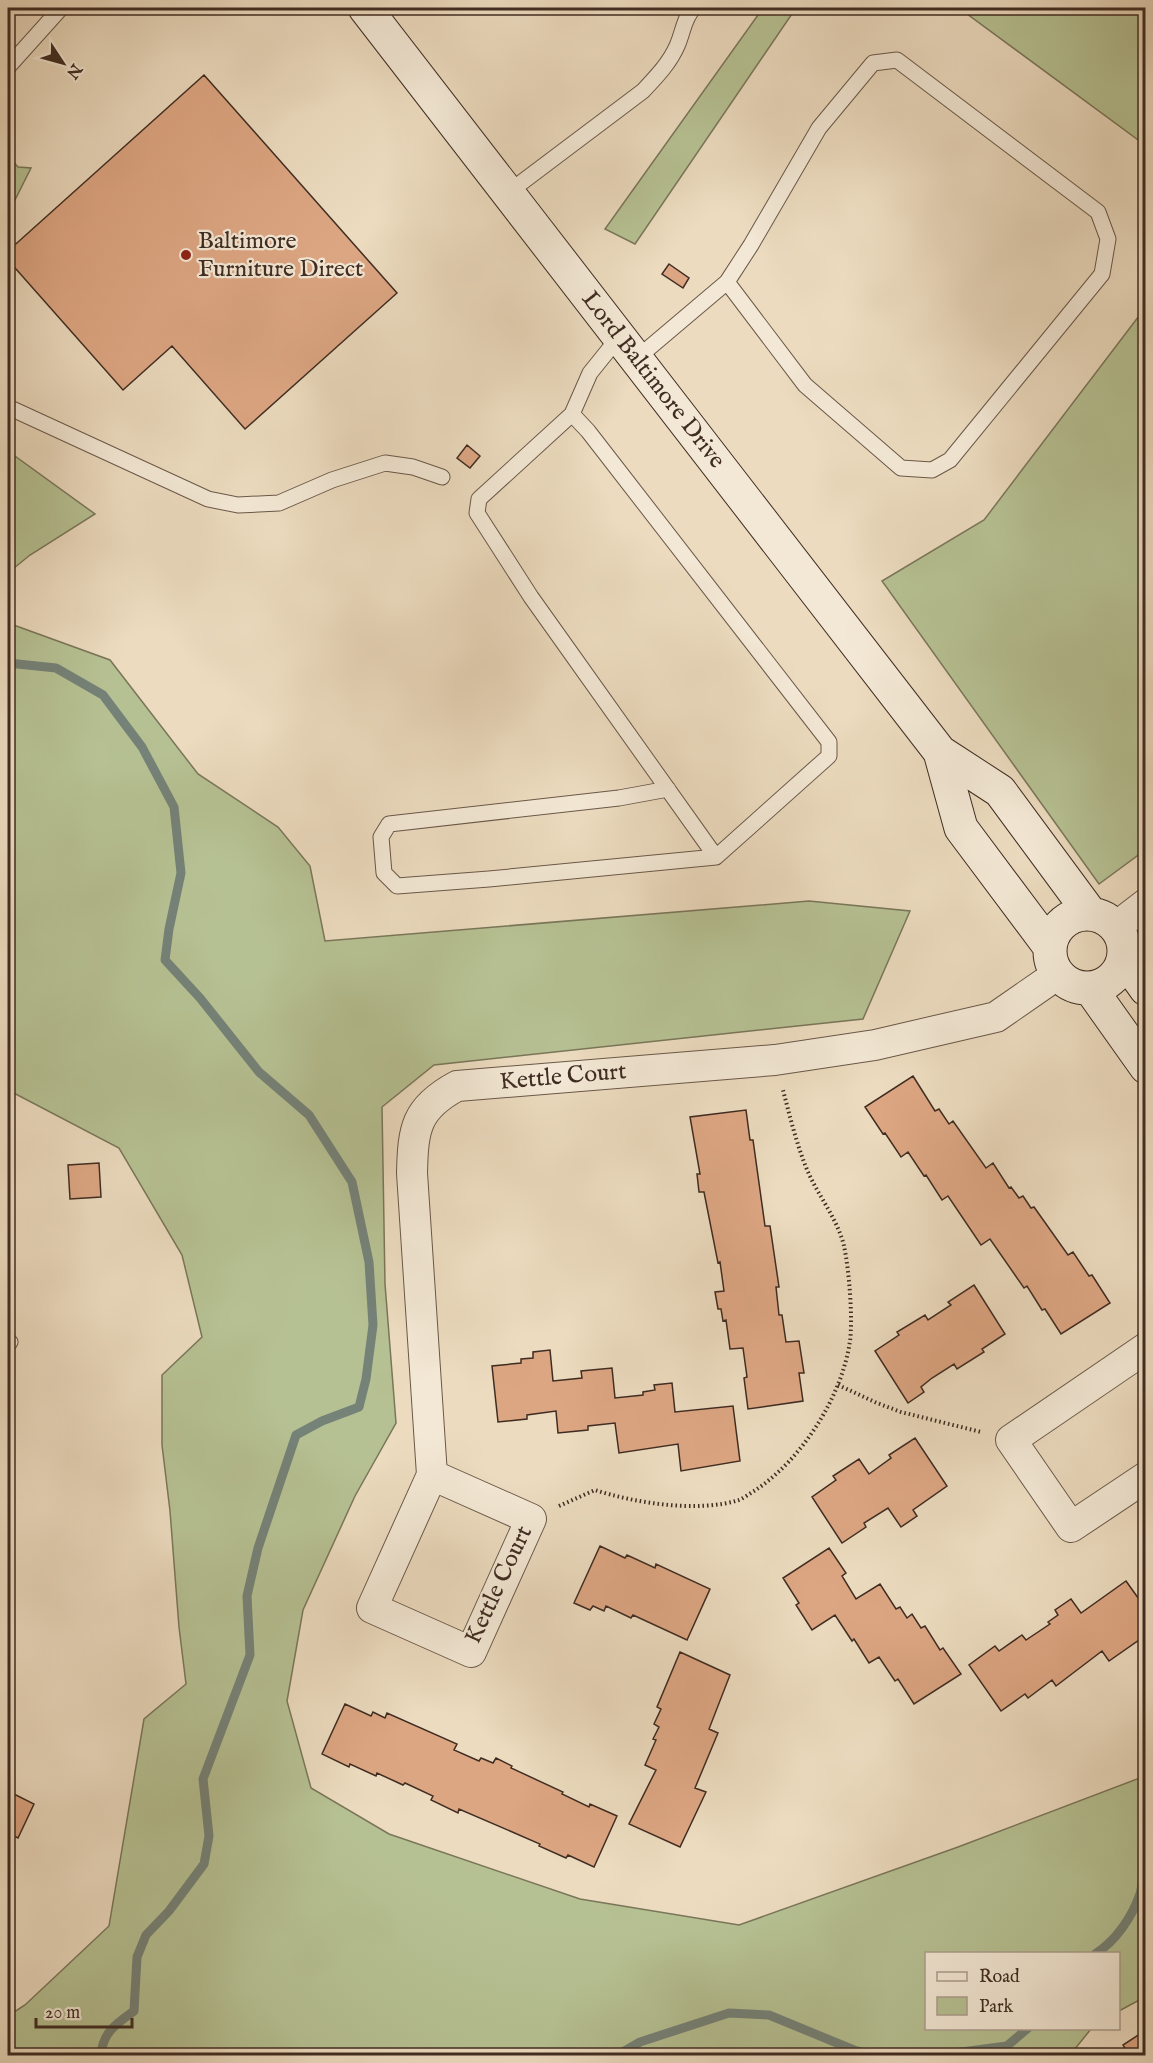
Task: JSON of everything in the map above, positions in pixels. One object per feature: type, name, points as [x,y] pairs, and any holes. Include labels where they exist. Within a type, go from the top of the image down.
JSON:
[{"type":"main road","name":"Lord Baltimore Drive","points":[[365,8],[940,752],[1000,791],[1103,920],[1121,936],[1124,958],[1146,989]]},
{"type":"main road","name":"Lord Baltimore Drive","points":[[940,752],[961,828],[1054,960],[1066,982],[1078,987],[1090,988]]},
{"type":"main road","points":[[1054,960],[1053,936],[1059,926],[1078,915],[1103,920]]},
{"type":"main road","points":[[1124,958],[1112,978],[1102,985],[1090,988],[1146,1067]]},
{"type":"street","points":[[1103,920],[1146,904]]},
{"type":"street","name":"Kettle Court","points":[[432,1474],[531,1519],[471,1652],[372,1608],[432,1474],[412,1173],[413,1144],[420,1117],[438,1097],[457,1086],[775,1060],[875,1045],[996,1017],[1054,960]]},
{"type":"street","points":[[1146,1348],[1011,1440],[1071,1527],[1146,1477]]},
{"type":"lane","points":[[8,68],[61,8]]},
{"type":"lane","points":[[509,192],[643,91],[662,72],[676,48],[688,13],[694,8]]},
{"type":"lane","points":[[716,857],[531,597],[477,513],[479,499],[572,414],[590,373],[727,282],[819,128],[873,63],[897,60],[1098,212],[1108,239],[1102,274],[950,460],[932,470],[901,468],[805,385],[727,282]]},
{"type":"lane","points":[[8,407],[208,499],[238,505],[279,503],[332,480],[385,463],[413,466],[442,477]]},
{"type":"lane","points":[[572,414],[588,431],[829,742],[829,756],[716,857],[397,886],[384,873],[381,837],[389,824],[620,798],[668,789]]},
{"type":"path","points":[[531,1519],[595,1490],[624,1500],[664,1504],[700,1505],[740,1500],[770,1480],[798,1453],[821,1418],[838,1385],[850,1341],[849,1290],[844,1245],[808,1172],[795,1136],[775,1060]]},
{"type":"path","points":[[838,1385],[901,1412],[1011,1440]]},
{"type":"green space","points":[[763,8],[796,8],[635,244],[605,229]]},
{"type":"green space","points":[[959,8],[1145,8],[1145,145]]},
{"type":"green space","points":[[8,156],[18,167],[31,168],[8,214]]},
{"type":"green space","points":[[1145,308],[1145,850],[1099,884],[882,581],[984,520]]},
{"type":"green space","points":[[8,451],[95,514],[30,555],[8,573]]},
{"type":"green space","points":[[8,623],[110,660],[198,774],[278,827],[310,866],[325,941],[809,901],[910,911],[863,1019],[434,1065],[382,1107],[385,1284],[396,1423],[355,1496],[303,1610],[287,1701],[311,1788],[389,1834],[580,1899],[739,1925],[958,1847],[1145,1776],[1145,1997],[1120,2010],[1120,1952],[925,1952],[925,2030],[1090,2030],[1070,2055],[8,2055],[8,2016],[25,2005],[109,1926],[144,1719],[186,1684],[162,1445],[162,1375],[202,1337],[182,1255],[119,1148],[8,1090]]},
{"type":"building","name":"Baltimore Furniture Direct","points":[[204,75],[397,293],[245,429],[172,346],[123,390],[8,260],[8,251]]},
{"type":"building","points":[[669,264],[689,278],[683,288],[662,274]]},
{"type":"building","points":[[467,445],[480,456],[470,468],[457,458]]},
{"type":"building","points":[[913,1076],[935,1111],[939,1109],[949,1124],[953,1121],[986,1168],[993,1163],[1009,1188],[1011,1187],[1019,1198],[1023,1196],[1031,1208],[1034,1207],[1068,1255],[1073,1252],[1089,1276],[1092,1275],[1110,1303],[1061,1334],[1045,1309],[1042,1310],[1027,1286],[1024,1288],[990,1239],[981,1245],[948,1196],[942,1200],[908,1152],[901,1157],[865,1107]]},
{"type":"building","points":[[746,1110],[750,1140],[753,1140],[765,1226],[770,1226],[779,1287],[776,1287],[779,1315],[782,1315],[786,1342],[799,1341],[804,1373],[799,1373],[803,1401],[748,1409],[743,1348],[730,1349],[726,1320],[723,1321],[721,1309],[718,1309],[715,1292],[724,1291],[720,1262],[718,1263],[704,1192],[699,1192],[697,1174],[700,1174],[690,1117]]},
{"type":"building","points":[[99,1163],[101,1197],[70,1199],[68,1165]]},
{"type":"building","points":[[974,1285],[1005,1334],[982,1349],[984,1352],[957,1369],[954,1364],[932,1378],[921,1387],[924,1392],[908,1403],[875,1351],[899,1335],[897,1332],[925,1315],[928,1320],[951,1305],[948,1302]]},
{"type":"building","points":[[550,1350],[553,1381],[582,1378],[581,1371],[612,1368],[615,1398],[643,1395],[643,1392],[655,1390],[654,1385],[672,1383],[675,1412],[733,1406],[740,1461],[681,1471],[678,1444],[619,1453],[615,1423],[588,1426],[588,1430],[558,1433],[556,1411],[527,1415],[527,1419],[498,1422],[492,1366],[521,1363],[521,1359],[533,1358],[533,1352]]},
{"type":"building","points":[[915,1438],[947,1486],[913,1510],[917,1516],[901,1527],[888,1508],[864,1523],[866,1527],[842,1543],[812,1497],[836,1480],[833,1476],[859,1459],[869,1474],[891,1458],[889,1455]]},
{"type":"building","points":[[600,1546],[625,1558],[627,1555],[655,1568],[656,1564],[710,1589],[687,1640],[633,1615],[631,1618],[606,1606],[604,1611],[593,1606],[590,1610],[574,1603]]},
{"type":"building","points":[[829,1548],[846,1573],[842,1576],[856,1599],[880,1584],[896,1609],[900,1607],[907,1618],[912,1614],[921,1628],[925,1626],[940,1650],[943,1648],[961,1674],[914,1704],[898,1679],[895,1681],[879,1657],[869,1663],[835,1615],[812,1630],[783,1578]]},
{"type":"building","points":[[1126,1581],[1146,1609],[1146,1635],[1109,1661],[1102,1651],[1056,1686],[1052,1680],[1028,1698],[1025,1694],[1001,1711],[969,1665],[995,1646],[999,1651],[1022,1635],[1026,1640],[1050,1624],[1048,1622],[1058,1615],[1055,1610],[1071,1599],[1081,1613]]},
{"type":"building","points":[[680,1652],[730,1675],[709,1729],[718,1733],[695,1788],[706,1792],[680,1847],[629,1824],[656,1770],[645,1765],[659,1727],[654,1724],[661,1709],[657,1707]]},
{"type":"building","points":[[345,1704],[371,1716],[373,1712],[385,1718],[387,1713],[457,1744],[454,1750],[479,1761],[481,1758],[493,1763],[496,1758],[512,1766],[511,1768],[589,1807],[590,1804],[617,1816],[594,1867],[568,1855],[566,1858],[539,1846],[540,1844],[459,1809],[458,1813],[431,1800],[433,1796],[405,1783],[403,1785],[377,1773],[376,1776],[350,1764],[349,1767],[322,1754]]},
{"type":"building","points":[[8,1791],[34,1804],[18,1838],[8,1833]]},
{"type":"building","points":[[1146,2030],[1146,2056],[1130,2056],[1123,2045]]},
{"type":"waterway","points":[[8,663],[56,668],[103,695],[142,747],[174,807],[181,873],[165,960],[200,998],[259,1072],[309,1115],[352,1182],[369,1262],[373,1325],[366,1379],[359,1407],[322,1421],[296,1435],[258,1548],[247,1596],[250,1655],[203,1779],[209,1836],[204,1864],[169,1911],[146,1935],[137,1957],[134,2011],[107,2035],[101,2056]]},
{"type":"waterway","points":[[1098,1952],[1110,1942],[1128,1920],[1140,1894],[1146,1866]]},
{"type":"waterway","points":[[616,2056],[640,2042],[729,2013],[769,2015],[854,2050],[878,2056]]},
{"type":"waterway","points":[[931,2056],[1007,2046],[1026,2030]]},
{"type":"place","name":"Baltimore Furniture Direct","points":[[186,255]]}]
